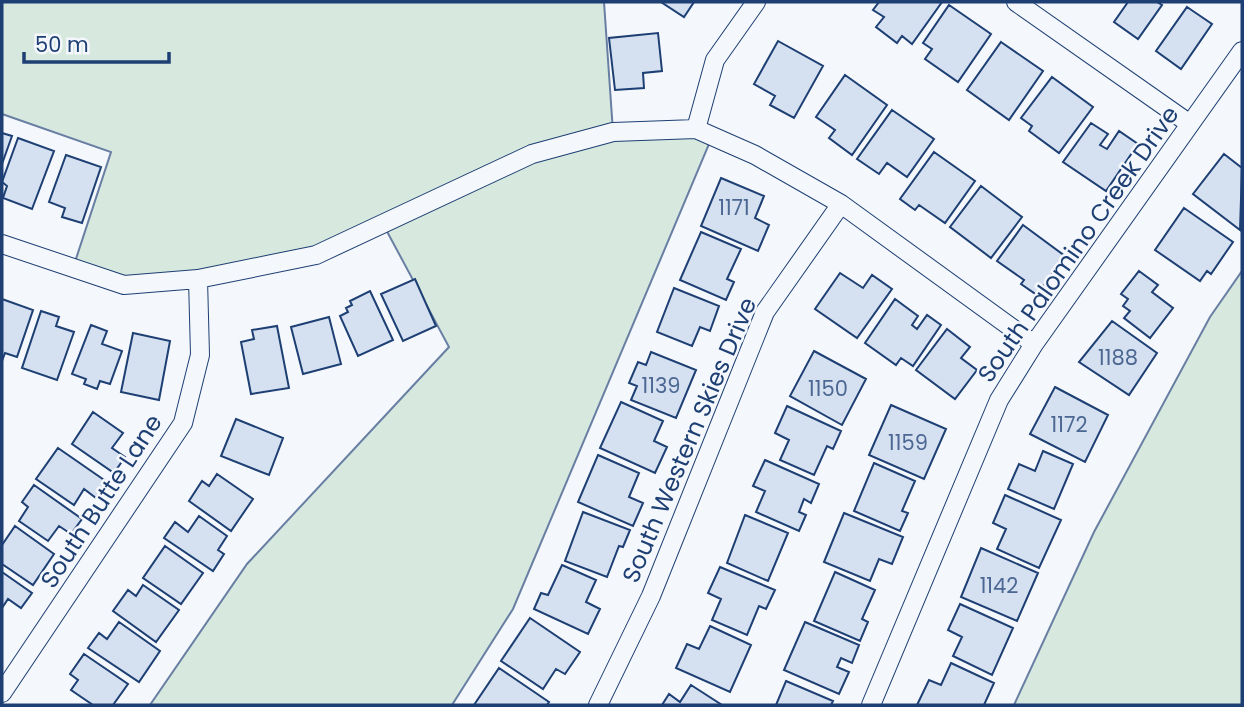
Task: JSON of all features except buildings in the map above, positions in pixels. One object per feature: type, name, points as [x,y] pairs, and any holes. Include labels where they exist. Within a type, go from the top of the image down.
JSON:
[{"type":"street","points":[[696,130],[715,60],[756,2]]},
{"type":"street","points":[[1016,2],[1190,124]]},
{"type":"street","name":"South Palomino Creek Drive","points":[[871,705],[999,400],[1034,344],[1242,51]]},
{"type":"street","points":[[2,244],[124,285],[198,279],[316,255],[531,153],[613,132],[696,130],[755,155],[842,204],[1034,344]]},
{"type":"street","name":"South Western Skies Drive","points":[[598,705],[651,596],[765,312],[842,204]]},
{"type":"street","name":"South Butte Lane","points":[[2,693],[183,423],[200,355],[198,279]]},
{"type":"shaded area","points":[[2,2],[604,2],[613,132],[712,137],[513,609],[452,705],[150,705],[247,564],[449,347],[383,224],[316,255],[124,285],[73,268],[111,152],[2,114]]},
{"type":"shaded area","points":[[1242,271],[1242,705],[1014,705],[1094,532],[1210,317]]}]
